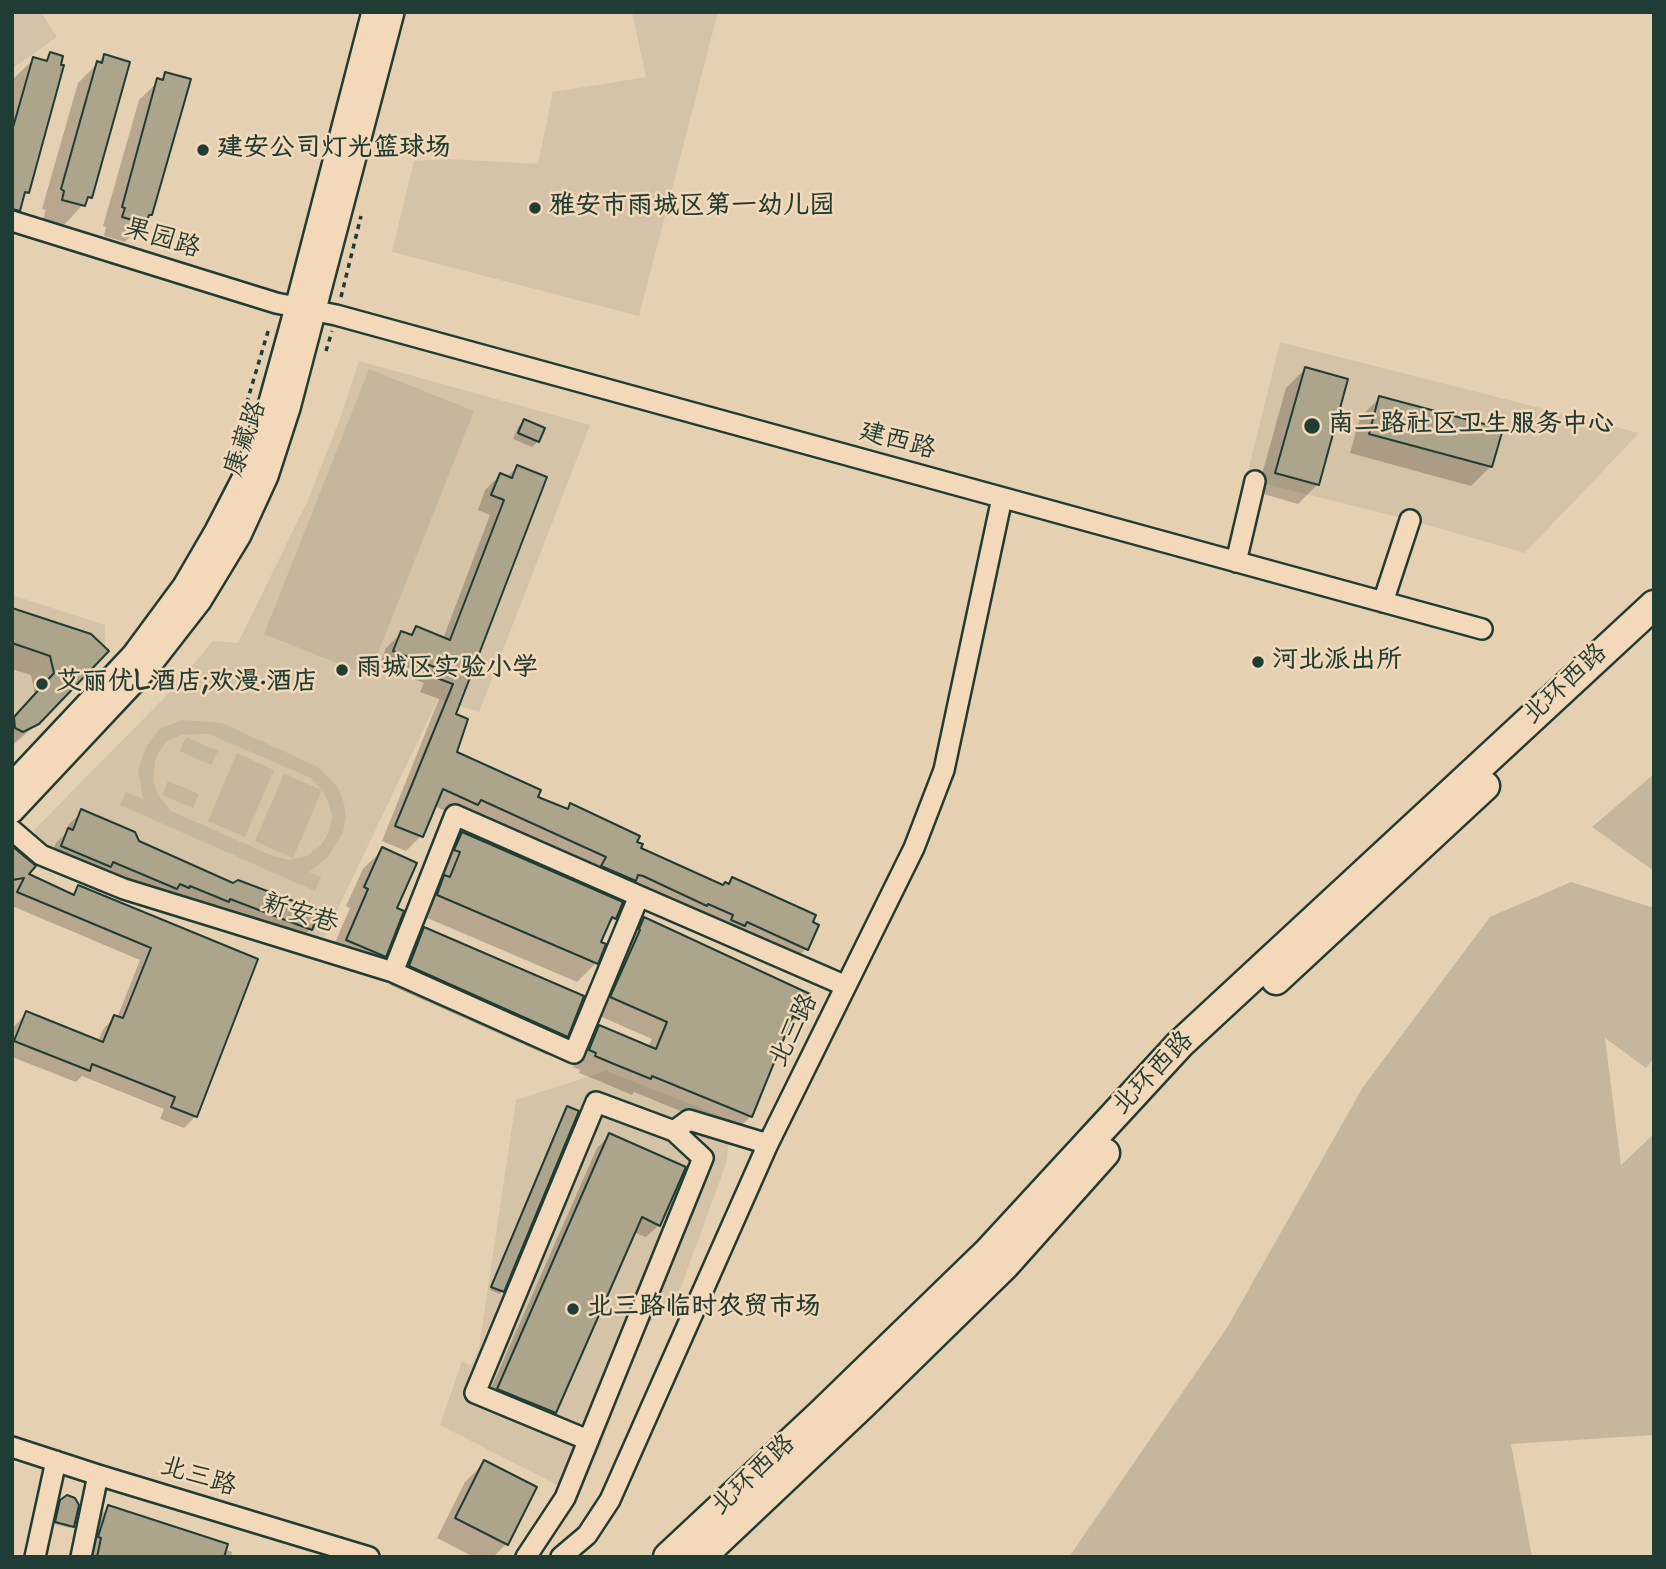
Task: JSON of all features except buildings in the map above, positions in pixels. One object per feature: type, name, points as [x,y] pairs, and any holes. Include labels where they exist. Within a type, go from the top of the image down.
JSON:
[{"type":"highway","name":"北环西路","points":[[668,1557],[989,1251],[1180,1044],[1654,605]]},
{"type":"highway","name":"北环西路","points":[[701,1557],[1005,1265],[1195,1052],[1357,907],[1654,628]]},
{"type":"main road","name":"康藏路","points":[[12,785],[134,655],[185,586],[248,471],[271,402],[374,12]]},
{"type":"main road","name":"康藏路","points":[[12,811],[150,664],[200,601],[239,535],[266,477],[288,408],[296,307],[392,12]]},
{"type":"street","name":"果园路","points":[[12,221],[296,307]]},
{"type":"street","name":"建西路","points":[[296,307],[1482,629]]},
{"type":"street","points":[[1236,562],[1255,481]]},
{"type":"street","name":"北三路","points":[[561,1557],[587,1535],[610,1500],[768,1144],[914,848],[944,770],[1002,498]]},
{"type":"street","points":[[1383,602],[1410,520]]},
{"type":"street","points":[[393,972],[455,814],[846,986]]},
{"type":"street","name":"新安巷","points":[[12,830],[41,855],[124,889],[393,972],[574,1053],[639,896]]},
{"type":"street","points":[[526,1557],[565,1498],[703,1158],[674,1131],[596,1102],[475,1393],[588,1440]]},
{"type":"street","points":[[674,1131],[689,1120],[768,1144]]},
{"type":"street","name":"北三路","points":[[12,1447],[369,1557]]},
{"type":"street","points":[[35,1557],[55,1461]]},
{"type":"street","points":[[81,1557],[98,1475]]},
{"type":"path","points":[[241,423],[296,307]]},
{"type":"shaded area","points":[[12,12],[41,12],[57,37],[12,69]]},
{"type":"shaded area","name":"雅安市雨城区第一幼儿园","points":[[632,12],[718,12],[639,316],[392,252],[414,161],[448,159],[538,164],[553,92],[646,77]]},
{"type":"shaded area","points":[[1280,342],[1639,433],[1525,553],[1410,520],[1246,479]]},
{"type":"shaded area","name":"雨城区实验小学","points":[[359,361],[590,425],[479,712],[438,699],[321,944],[71,863],[39,843],[34,830],[166,696],[213,641],[238,643],[307,502],[340,419]]},
{"type":"shaded area","points":[[369,369],[474,411],[374,663],[362,673],[264,634]]},
{"type":"shaded area","name":"艾丽优L酒店;欢漫·酒店","points":[[12,595],[105,625],[105,647],[13,744]]},
{"type":"shaded area","points":[[182,720],[222,723],[318,767],[337,786],[346,817],[343,832],[328,857],[309,872],[321,877],[315,891],[120,805],[126,792],[143,799],[138,770],[146,747],[159,729]],"holes":[[[209,734],[311,778],[329,803],[332,816],[329,832],[321,845],[307,856],[289,860],[273,856],[171,811],[158,795],[153,780],[155,762],[167,741],[182,735]]]},
{"type":"shaded area","points":[[186,737],[218,751],[211,765],[180,751]]},
{"type":"shaded area","points":[[237,753],[274,770],[245,837],[208,821]]},
{"type":"shaded area","points":[[284,774],[322,790],[293,858],[255,841]]},
{"type":"shaded area","points":[[1654,774],[1654,871],[1592,827]]},
{"type":"shaded area","points":[[168,781],[199,794],[193,808],[162,795]]},
{"type":"shaded area","points":[[1571,882],[1654,908],[1654,1058],[1646,1068],[1605,1038],[1621,1165],[1654,1134],[1654,1435],[1511,1444],[1532,1557],[1069,1557],[1228,1326],[1363,1087],[1490,917]]},
{"type":"shaded area","name":"北三路临时农贸市场","points":[[606,1071],[734,1121],[726,1164],[681,1287],[643,1331],[601,1446],[572,1510],[538,1554],[522,1546],[559,1486],[440,1425],[462,1361],[471,1366],[479,1348],[516,1100]]},
{"type":"place","name":"建安公司灯光篮球场","points":[[203,150]]},
{"type":"place","name":"雅安市雨城区第一幼儿园","points":[[535,208]]},
{"type":"place","name":"南二路社区卫生服务中心","points":[[1312,426]]},
{"type":"place","name":"河北派出所","points":[[1258,662]]},
{"type":"place","name":"雨城区实验小学","points":[[342,670]]},
{"type":"place","name":"艾丽优L酒店;欢漫·酒店","points":[[42,684]]},
{"type":"place","name":"北三路临时农贸市场","points":[[573,1309]]}]
